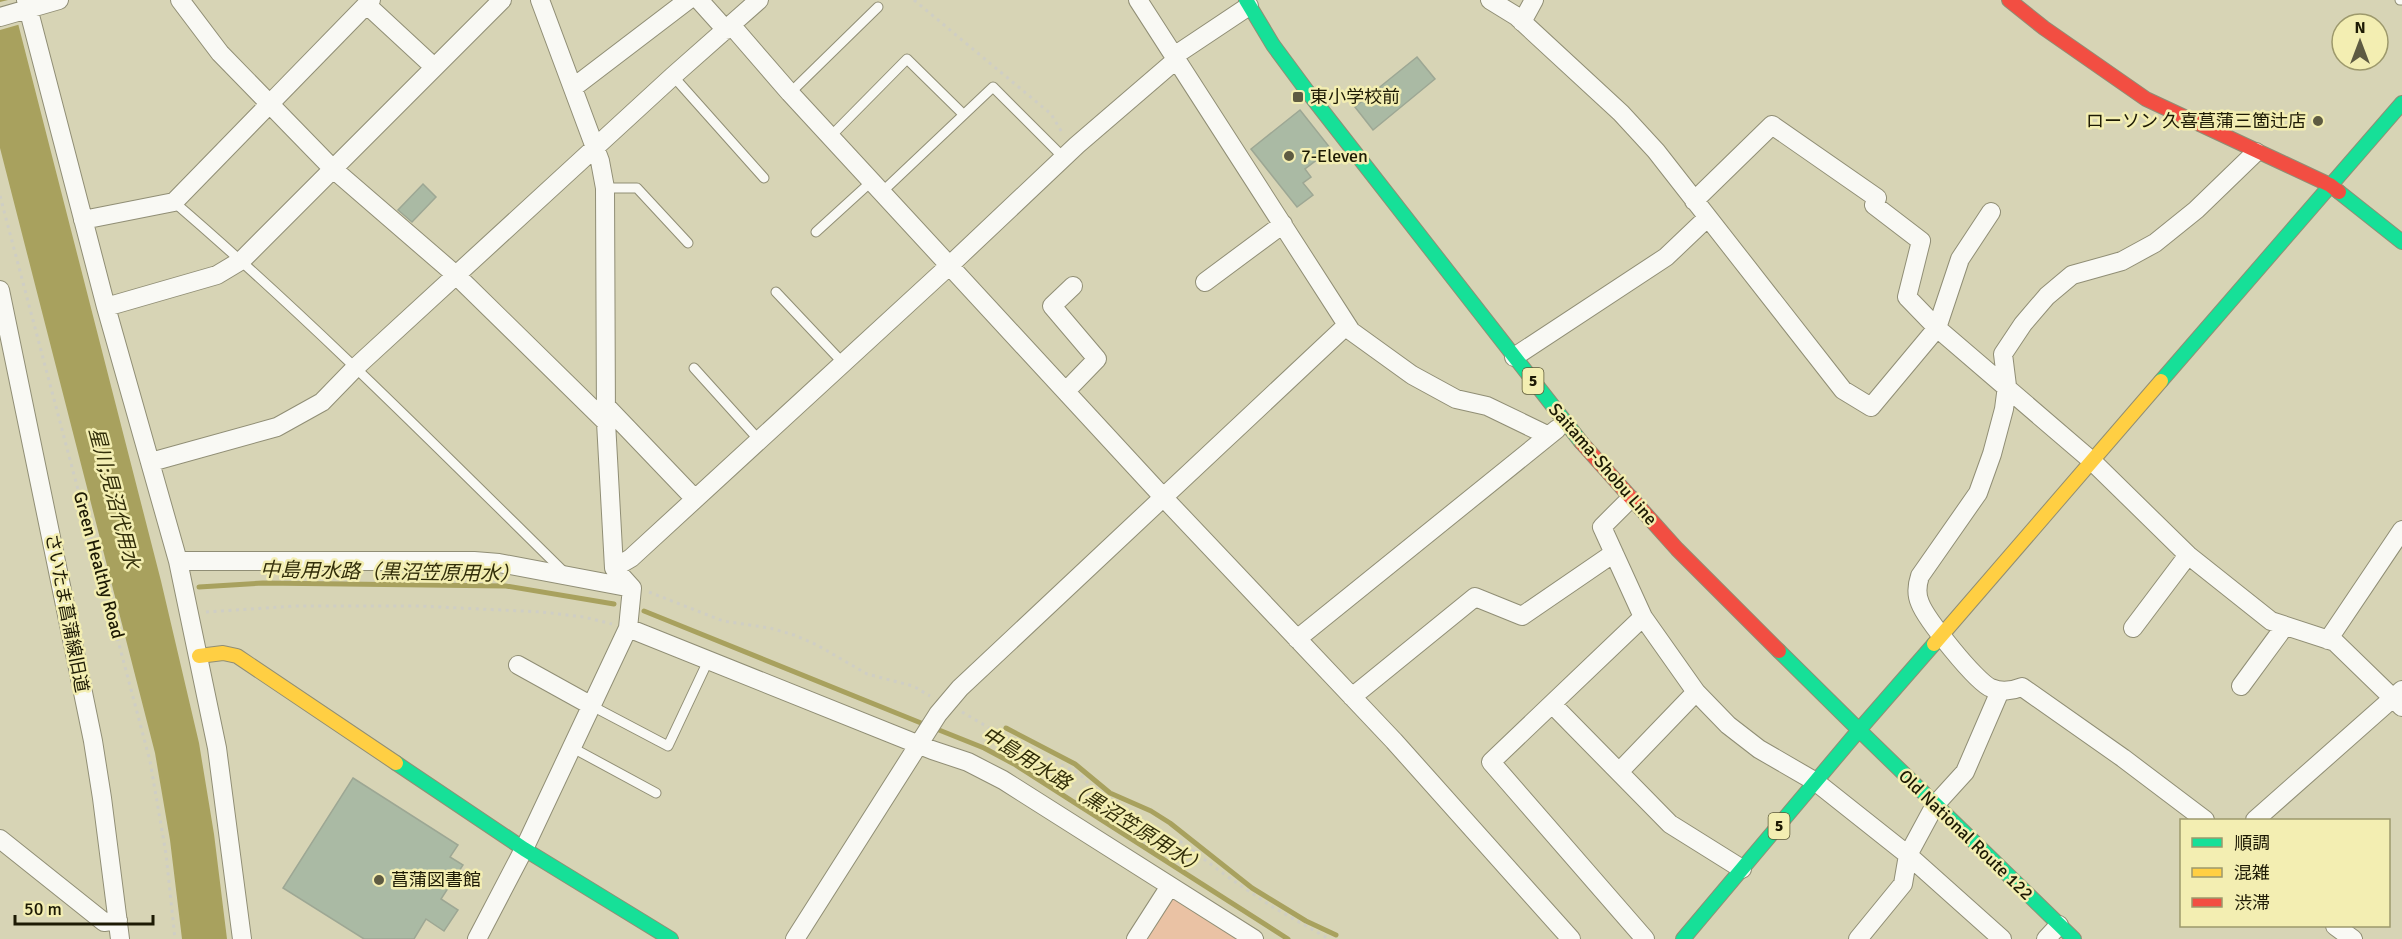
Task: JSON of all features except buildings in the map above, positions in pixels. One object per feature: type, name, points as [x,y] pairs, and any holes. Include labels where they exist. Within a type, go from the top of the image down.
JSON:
[{"type":"street","points":[[0,17],[24,7],[59,0]]},
{"type":"street","points":[[180,0],[220,53],[333,168],[457,276],[695,499]]},
{"type":"street","points":[[106,308],[217,276],[242,260],[502,0]]},
{"type":"street","points":[[477,939],[524,849],[629,624],[632,591],[614,568],[606,414],[605,188],[600,161],[540,0]]},
{"type":"street","points":[[574,87],[688,0]]},
{"type":"street","points":[[699,0],[729,28],[790,93],[1164,498],[1352,697],[1571,939]]},
{"type":"street","points":[[151,462],[277,427],[322,402],[673,76],[759,0]]},
{"type":"street","points":[[1138,0],[1351,331],[1412,375],[1456,399],[1487,406],[1547,435]]},
{"type":"street","points":[[1490,0],[1522,21],[1621,113],[1656,151],[1843,390],[1871,407],[1937,328],[1960,259],[1991,212]]},
{"type":"street","points":[[1522,21],[1534,0]]},
{"type":"street","points":[[2009,0],[2044,28],[2146,99],[2331,185],[2402,242]]},
{"type":"street","points":[[83,220],[174,202],[369,2],[434,67]]},
{"type":"street","points":[[614,568],[631,558],[1175,57],[1247,3]]},
{"type":"street","name":"Saitama-Shobu Line","points":[[1247,3],[1307,91],[1566,423],[1630,499],[1677,549],[1859,730]]},
{"type":"street","points":[[24,7],[178,561],[217,748],[242,939]]},
{"type":"street","points":[[1859,730],[2402,103]]},
{"type":"street","points":[[1694,201],[1772,124],[1877,198],[1874,205],[1921,241],[1907,297],[1937,328],[2092,461],[2188,555],[2271,621],[2335,642],[2399,699],[2256,819]]},
{"type":"street","points":[[2204,819],[2123,758],[2022,687],[2000,691],[1988,688],[1941,637],[1920,604],[1917,585],[1920,576],[1978,493],[1992,454],[2004,409],[2007,386],[2003,354],[2023,324],[2047,296],[2072,275],[2122,261],[2155,243],[2196,210],[2256,152]]},
{"type":"street","points":[[1514,357],[1666,257],[1707,218]]},
{"type":"street","points":[[1205,282],[1283,224]]},
{"type":"street","points":[[1066,391],[1097,359],[1052,306],[1073,286]]},
{"type":"street","name":"さいたま菖蒲線旧道","points":[[0,290],[93,741],[120,939]]},
{"type":"street","points":[[795,939],[922,741],[937,707],[1164,498],[1347,325]]},
{"type":"street","points":[[1297,639],[1547,435],[1566,423]]},
{"type":"street","points":[[1630,499],[1602,527],[1643,617],[1696,692],[1728,725],[1758,749],[1816,782],[1908,855],[2002,939]]},
{"type":"street","points":[[2328,640],[2402,530]]},
{"type":"street","points":[[1352,697],[1475,597],[1522,616],[1614,553]]},
{"type":"street","points":[[2133,628],[2188,555]]},
{"type":"street","points":[[178,561],[465,560],[498,563],[632,591]]},
{"type":"street","points":[[1643,617],[1491,762],[1645,939]]},
{"type":"street","points":[[629,624],[708,661],[922,741],[968,762],[1003,780],[1254,939]]},
{"type":"street","points":[[2241,686],[2285,626]]},
{"type":"street","points":[[199,656],[223,653],[237,656],[524,849],[671,939]]},
{"type":"street","points":[[518,665],[592,706]]},
{"type":"street","points":[[1858,939],[1903,884],[1908,855],[1935,805],[1965,772],[2000,691]]},
{"type":"street","points":[[1619,772],[1696,692]]},
{"type":"street","points":[[1552,704],[1670,824],[1742,869]]},
{"type":"street","name":"5","points":[[1683,939],[1859,730]]},
{"type":"street","name":"Old National Route 122","points":[[1859,730],[2074,939]]},
{"type":"street","points":[[2,846],[104,921],[118,920]]},
{"type":"street","points":[[1136,939],[1170,886]]},
{"type":"street","points":[[2046,939],[2059,925]]},
{"type":"street","points":[[2336,927],[2353,939]]},
{"type":"lane","points":[[790,93],[879,7]]},
{"type":"lane","points":[[830,136],[907,59],[963,114]]},
{"type":"lane","points":[[673,76],[764,178]]},
{"type":"lane","points":[[816,232],[877,187],[993,87],[1064,158]]},
{"type":"lane","points":[[605,188],[637,188],[688,243]]},
{"type":"lane","points":[[174,202],[242,260],[356,368],[570,578]]},
{"type":"lane","points":[[776,292],[843,363]]},
{"type":"lane","points":[[694,368],[759,440]]},
{"type":"lane","points":[[592,706],[668,746],[708,661]]},
{"type":"lane","points":[[571,747],[656,793]]},
{"type":"path","name":"Green Healthy Road","points":[[0,196],[150,761],[166,854],[176,939]]},
{"type":"path","points":[[632,591],[651,592],[723,621],[770,628],[794,635],[817,645],[867,674],[913,686],[937,707]]},
{"type":"path","points":[[205,612],[296,606],[502,609],[629,624]]},
{"type":"path","points":[[956,709],[1008,739],[1080,774],[1099,795],[1116,807],[1141,823],[1181,842],[1271,906],[1329,939]]},
{"type":"shaded area","points":[[1177,899],[1241,939],[1145,939],[1170,900]]},
{"type":"water","name":"星川;見沼代用水","points":[[0,0],[12,0],[161,581],[199,743],[214,834],[227,939],[182,939],[170,840],[155,753],[0,148]]},
{"type":"pier","points":[[15,0],[21,24],[0,30],[0,2]]},
{"type":"waterway","name":"中島用水路（黒沼笠原用水）","points":[[199,587],[263,583],[506,586],[614,604]]},
{"type":"waterway","name":"中島用水路（黒沼笠原用水）","points":[[644,611],[926,725]]},
{"type":"waterway","name":"中島用水路（黒沼笠原用水）","points":[[934,728],[984,748],[1014,764],[1288,939]]},
{"type":"waterway","points":[[1006,728],[1075,764],[1110,793],[1151,811],[1170,823],[1252,888],[1306,921],[1336,935]]},
{"type":"traffic: fast","points":[[1246,0],[1273,45],[1307,91],[1581,442]]},
{"type":"traffic: fast","points":[[2161,381],[2402,103]]},
{"type":"traffic: fast","points":[[2339,192],[2402,242]]},
{"type":"traffic: fast","points":[[1934,644],[1859,730],[2074,939]]},
{"type":"traffic: fast","points":[[1683,939],[1859,730],[1779,651]]},
{"type":"traffic: fast","points":[[396,763],[524,849],[671,939]]},
{"type":"traffic: slow","points":[[1934,644],[2161,381]]},
{"type":"traffic: slow","points":[[199,656],[223,653],[237,656],[396,763]]},
{"type":"traffic: jam","points":[[2009,0],[2044,28],[2146,99],[2330,185],[2339,192]]},
{"type":"traffic: jam","points":[[1581,442],[1677,549],[1779,651]]},
{"type":"place","name":"東小学校前","points":[[1298,97]]},
{"type":"place","name":"ローソン 久喜菖蒲三箇辻店","points":[[2318,121]]},
{"type":"place","name":"7-Eleven","points":[[1289,156]]},
{"type":"place","name":"菖蒲図書館","points":[[379,880]]}]
